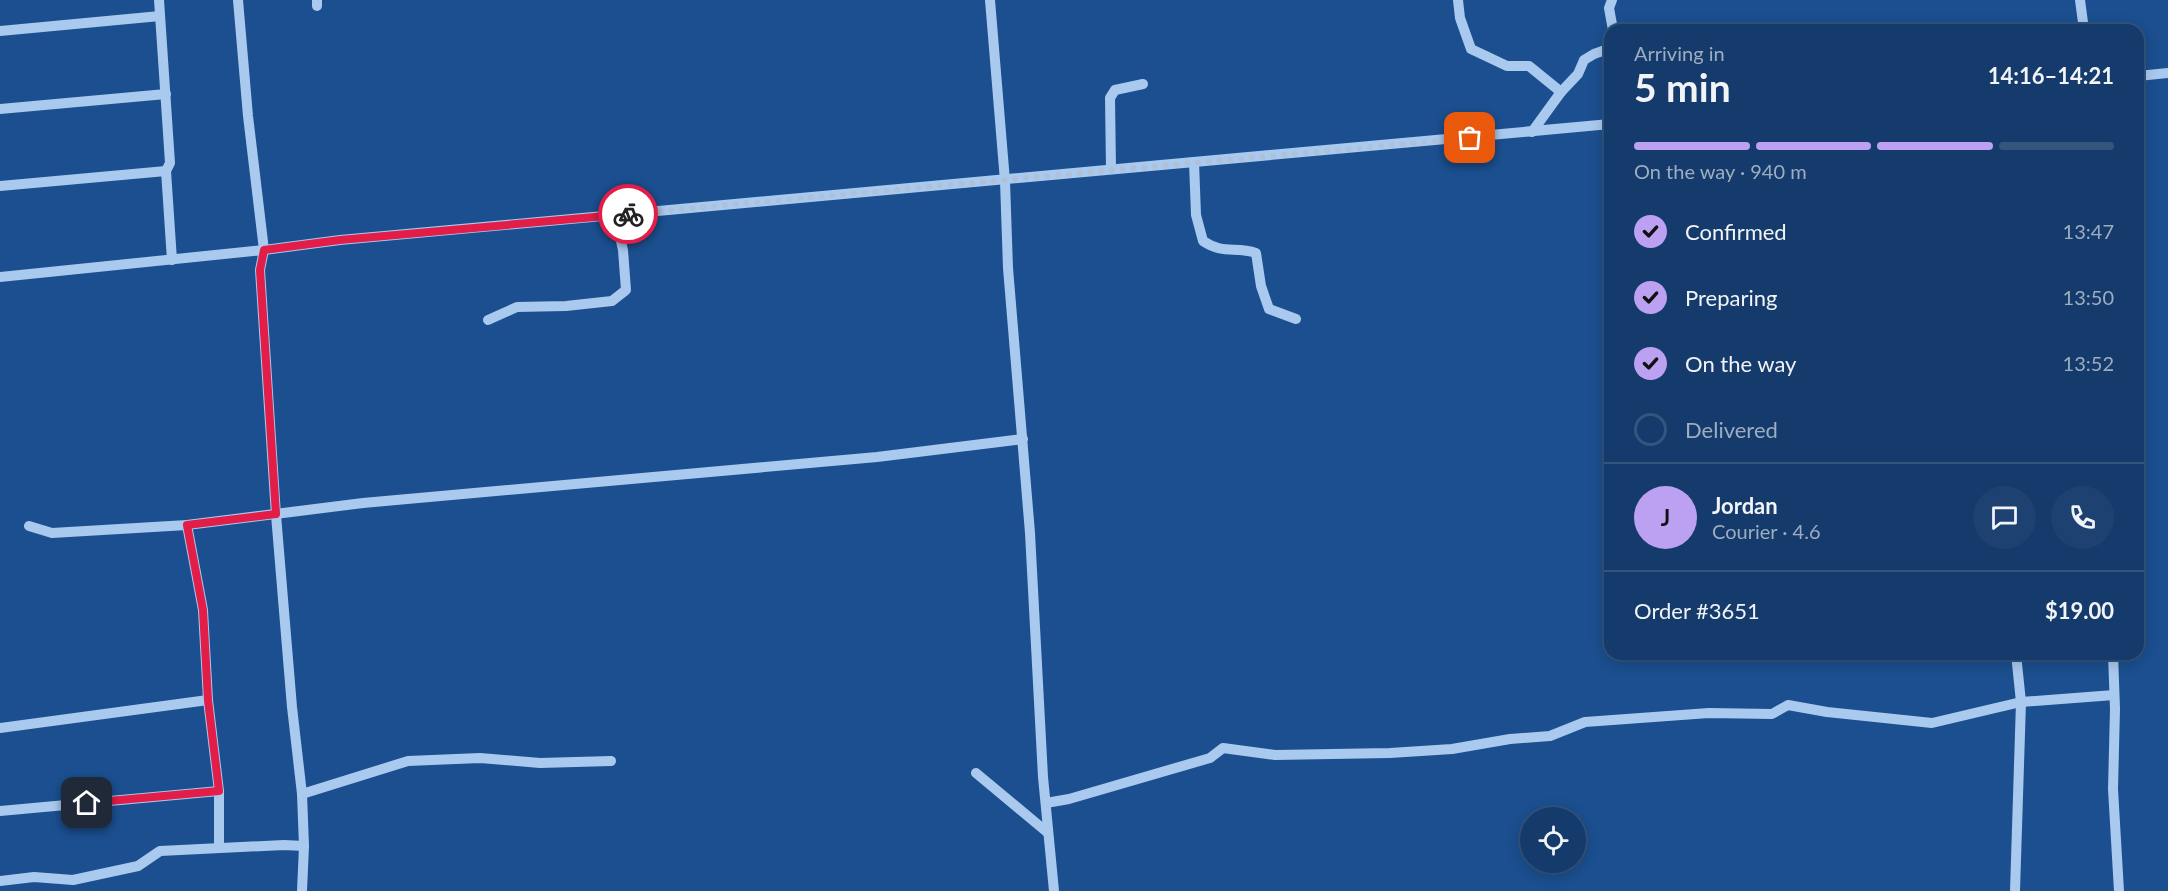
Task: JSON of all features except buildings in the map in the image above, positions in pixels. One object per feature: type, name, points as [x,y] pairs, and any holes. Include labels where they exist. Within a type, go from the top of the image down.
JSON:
[{"type":"street","points":[[159,0],[170,164],[166,171],[172,260]]},
{"type":"street","points":[[238,0],[248,117],[264,250],[260,270],[276,514],[292,707],[302,794],[304,846],[302,891]]},
{"type":"street","points":[[990,0],[1005,181],[1008,268],[1023,440],[1048,833],[1054,891]]},
{"type":"street","points":[[1458,0],[1460,18],[1471,49],[1508,66],[1529,66],[1561,92]]},
{"type":"street","points":[[1612,0],[1609,8],[1612,24]]},
{"type":"street","points":[[2080,0],[2083,24]]},
{"type":"street","points":[[0,31],[160,16]]},
{"type":"street","points":[[1532,132],[1561,92],[1578,74],[1584,60],[1604,51]]},
{"type":"street","points":[[2144,75],[2168,73]]},
{"type":"street","points":[[1111,169],[1110,98],[1114,90],[1143,84]]},
{"type":"street","points":[[0,109],[166,94]]},
{"type":"street","points":[[0,277],[340,240],[1604,125]]},
{"type":"street","points":[[1194,162],[1196,215],[1203,241],[1212,247],[1226,251],[1246,250],[1256,253],[1261,286],[1269,309],[1296,319]]},
{"type":"street","points":[[0,186],[166,171]]},
{"type":"street","points":[[488,320],[517,307],[566,306],[612,301],[626,290],[623,250],[615,215]]},
{"type":"street","points":[[29,526],[52,534],[187,525],[363,503],[877,457],[1023,440]]},
{"type":"street","points":[[187,525],[203,610],[208,700],[219,791],[219,848]]},
{"type":"street","points":[[2015,891],[2021,702],[2017,660]]},
{"type":"street","points":[[2113,660],[2113,789],[2119,891]]},
{"type":"street","points":[[1046,803],[1069,799],[1210,758],[1223,748],[1275,755],[1452,749],[1510,739],[1550,736],[1585,722],[1709,713],[1772,714],[1788,705],[1827,712],[1932,723],[2021,702],[2114,695]]},
{"type":"street","points":[[0,728],[208,700]]},
{"type":"street","points":[[302,794],[408,761],[480,758],[540,763],[611,761]]},
{"type":"street","points":[[976,773],[1048,833]]},
{"type":"street","points":[[0,811],[219,791]]},
{"type":"street","points":[[0,881],[34,877],[73,880],[138,866],[160,851],[304,846]]},
{"type":"way so far","points":[[628,214],[1470,138]]},
{"type":"route","points":[[87,803],[219,791],[208,700],[203,610],[187,525],[276,514],[260,270],[264,250],[340,240],[628,214]]}]
